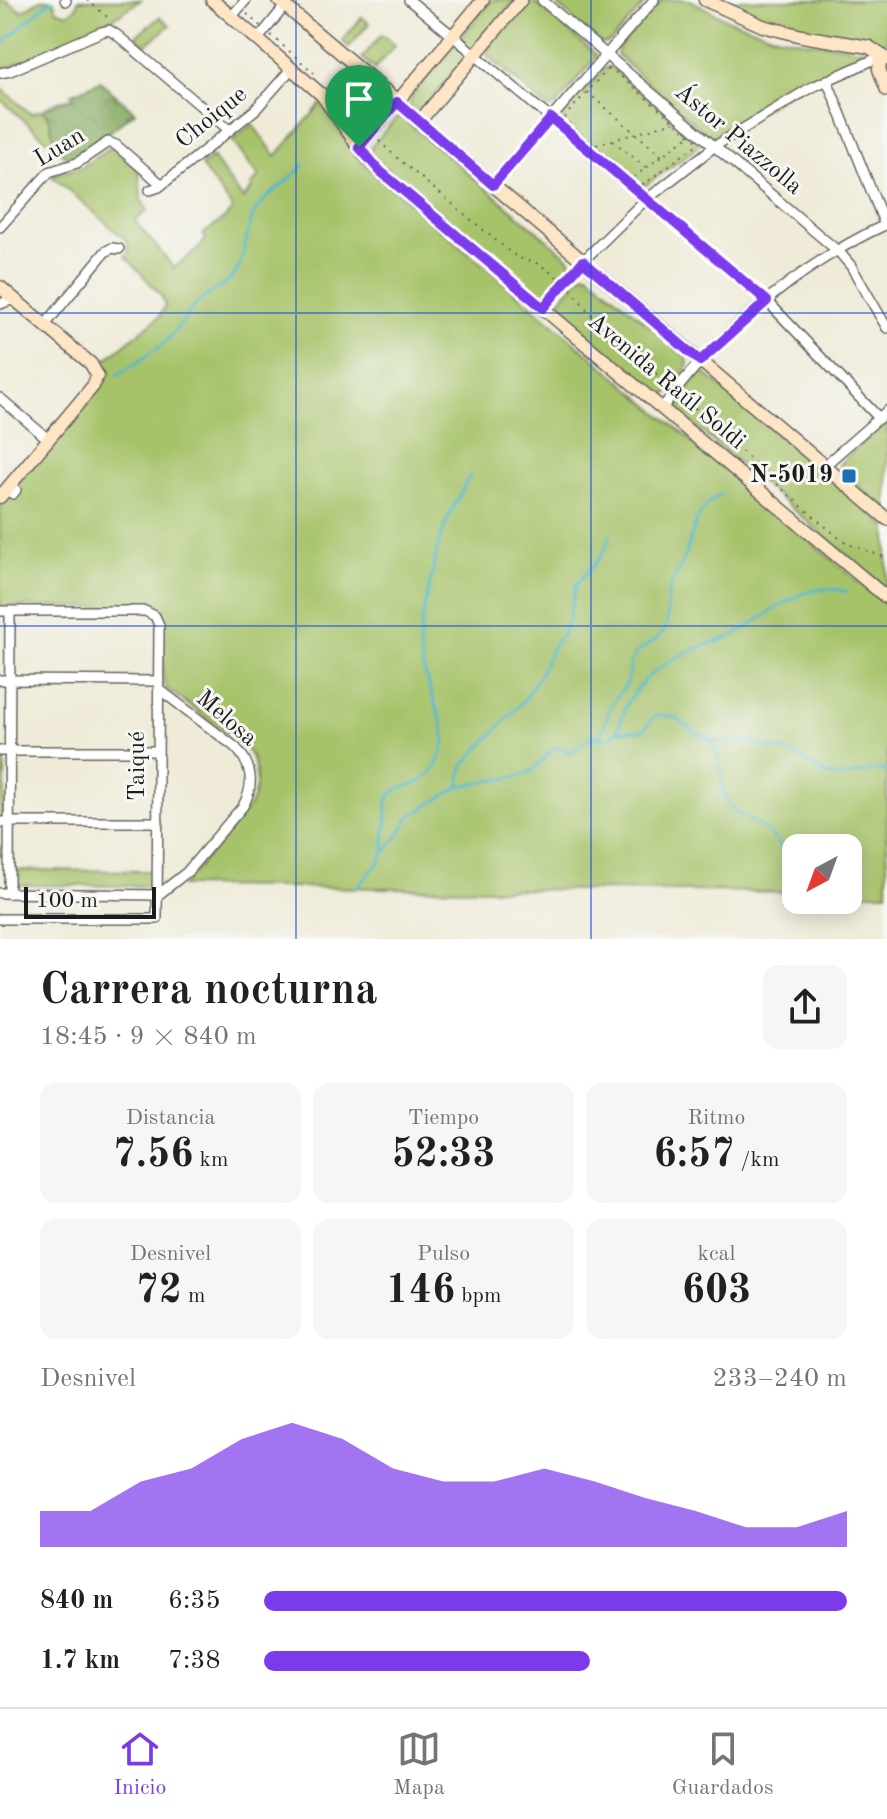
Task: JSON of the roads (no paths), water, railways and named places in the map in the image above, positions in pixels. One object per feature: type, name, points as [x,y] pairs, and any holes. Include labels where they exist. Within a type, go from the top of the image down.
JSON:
[{"type":"main road","name":"Avenida Raúl Soldi","points":[[212,0],[329,103],[380,171],[887,598]]},
{"type":"main road","points":[[359,147],[483,0]]},
{"type":"main road","points":[[419,122],[521,0]]},
{"type":"main road","points":[[705,0],[763,26],[869,47],[885,56],[879,69],[887,90]]},
{"type":"main road","name":"Avenida Raúl Soldi","points":[[285,2],[419,122],[887,519]]},
{"type":"main road","points":[[0,287],[91,364],[97,375],[95,382],[5,494]]},
{"type":"street","points":[[232,16],[246,0]]},
{"type":"street","points":[[409,0],[767,301],[883,415],[824,466]]},
{"type":"street","name":"Ástor Piazzolla","points":[[542,0],[836,250],[851,266],[887,328]]},
{"type":"street","points":[[493,185],[654,0]]},
{"type":"street","points":[[258,39],[285,2]]},
{"type":"street","points":[[0,73],[101,32],[110,25],[117,35],[229,130]]},
{"type":"street","points":[[543,308],[583,261],[646,199],[715,146],[827,80],[885,56]]},
{"type":"street","name":"Choique","points":[[150,190],[259,107],[292,68]]},
{"type":"street","points":[[662,408],[700,361],[767,301],[836,250],[886,225],[827,80]]},
{"type":"street","name":"Luan","points":[[0,227],[49,172],[77,163],[110,142],[161,184]]},
{"type":"street","points":[[45,325],[105,252],[112,248],[119,249]]},
{"type":"street","points":[[0,304],[14,299]]},
{"type":"street","points":[[0,398],[48,439]]},
{"type":"street","points":[[5,611],[4,893],[158,895]]},
{"type":"street","name":"Taiqué","points":[[0,919],[157,919],[158,895],[159,625],[155,616],[145,611],[5,611]]},
{"type":"street","points":[[5,680],[159,685]]},
{"type":"street","name":"Melosa","points":[[158,895],[187,872],[243,806],[249,795],[250,776],[246,761],[235,747],[159,685]]},
{"type":"street","points":[[5,751],[158,751]]},
{"type":"street","points":[[5,822],[158,822]]},
{"type":"waterway","points":[[0,46],[53,0]]},
{"type":"waterway","points":[[118,375],[163,344],[195,305],[234,275],[259,206],[304,164]]},
{"type":"waterway","points":[[384,852],[387,801],[393,792],[419,783],[430,775],[445,742],[419,644],[438,546],[470,475]]},
{"type":"waterway","points":[[599,737],[611,704],[627,683],[632,659],[664,631],[669,591],[695,524],[704,509],[721,494]]},
{"type":"waterway","points":[[460,786],[464,765],[526,698],[553,645],[563,633],[576,585],[598,560],[610,535]]},
{"type":"waterway","points":[[356,888],[377,865],[409,817],[460,786],[521,776],[531,772],[554,748],[574,751],[591,736],[606,740],[617,729],[635,691],[667,663],[726,639],[798,596],[830,589],[847,592]]},
{"type":"waterway","points":[[618,731],[643,730],[655,716],[663,715],[677,718],[696,733],[720,743],[746,741],[788,752],[827,775],[842,777],[876,770],[887,771]]},
{"type":"waterway","points":[[708,740],[718,756],[727,800],[735,811],[765,829],[782,849]]},
{"type":"place","name":"N-5019","points":[[849,476]]}]
